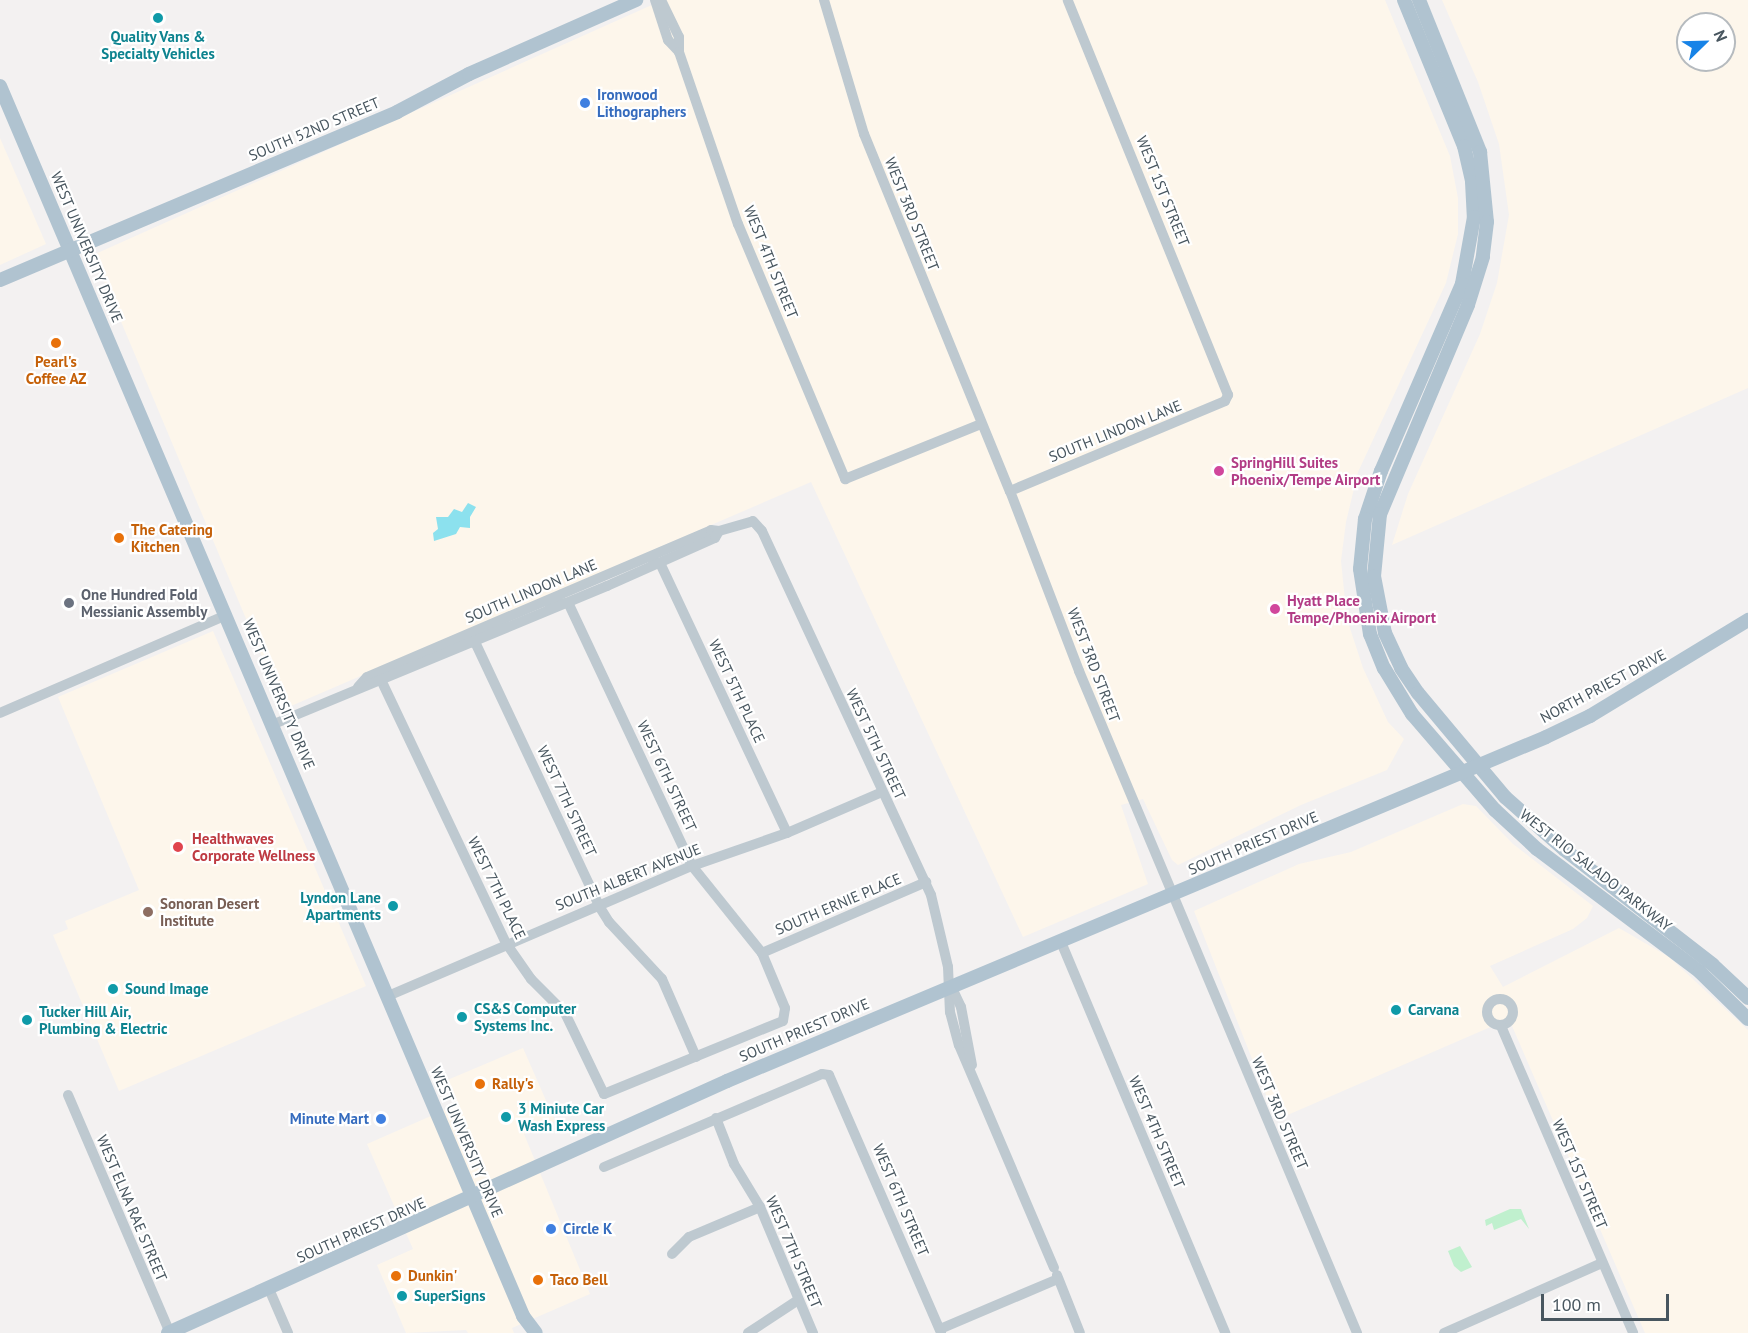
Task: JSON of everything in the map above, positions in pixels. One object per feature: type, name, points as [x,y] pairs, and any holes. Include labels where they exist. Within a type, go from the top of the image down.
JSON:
[{"type":"main road","name":"SOUTH 52ND STREET","points":[[0,280],[397,112],[469,74],[636,0]]},
{"type":"main road","name":"WEST RIO SALADO PARKWAY","points":[[1404,0],[1468,159],[1477,255],[1380,471],[1365,519],[1360,569],[1363,609],[1374,644],[1405,704],[1461,773],[1537,849],[1700,972],[1748,1020]]},
{"type":"main road","name":"WEST RIO SALADO PARKWAY","points":[[1419,0],[1480,152],[1488,204],[1468,305],[1380,514],[1375,556],[1376,596],[1385,633],[1401,668],[1478,766],[1548,836],[1713,965],[1748,998]]},
{"type":"main road","name":"WEST UNIVERSITY DRIVE","points":[[0,86],[274,724],[523,1316],[536,1333]]},
{"type":"main road","points":[[1443,362],[1442,349],[1452,322],[1452,310]]},
{"type":"main road","points":[[1365,519],[1368,530],[1367,580],[1376,596]]},
{"type":"main road","name":"NORTH PRIEST DRIVE","points":[[1461,773],[1590,716],[1748,620]]},
{"type":"main road","name":"NORTH PRIEST DRIVE","points":[[1725,636],[1748,628]]},
{"type":"main road","name":"SOUTH PRIEST DRIVE","points":[[169,1333],[474,1198],[727,1081],[1461,773]]},
{"type":"main road","name":"WEST UNIVERSITY DRIVE","points":[[523,1316],[523,1333]]},
{"type":"street","name":"WEST 4TH STREET","points":[[655,0],[668,40],[679,52]]},
{"type":"street","name":"WEST 4TH STREET","points":[[661,0],[679,37],[679,52],[738,224],[844,480],[981,424]]},
{"type":"street","name":"WEST 3RD STREET","points":[[824,0],[864,134],[1010,490],[1078,671],[1357,1333]]},
{"type":"street","name":"WEST 1ST STREET","points":[[1068,0],[1228,395]]},
{"type":"street","name":"SOUTH LINDON LANE","points":[[1010,490],[1225,401],[1228,395]]},
{"type":"street","name":"SOUTH LINDON LANE","points":[[358,687],[367,677],[711,530],[719,531],[753,521]]},
{"type":"street","name":"WEST 5TH STREET","points":[[753,521],[762,531],[926,882],[939,922],[952,987],[960,1006],[974,1078],[1081,1333]]},
{"type":"street","name":"SOUTH LINDON LANE","points":[[274,724],[358,687],[382,682],[568,603],[715,538],[719,531]]},
{"type":"street","points":[[628,566],[660,562]]},
{"type":"street","name":"WEST 5TH PLACE","points":[[660,562],[787,833]]},
{"type":"street","points":[[538,604],[568,603]]},
{"type":"street","name":"WEST 6TH STREET","points":[[568,603],[692,866],[762,953],[786,1015]]},
{"type":"street","points":[[0,713],[227,615]]},
{"type":"street","points":[[446,644],[475,642]]},
{"type":"street","name":"WEST 7TH STREET","points":[[475,642],[599,906],[609,922],[662,980],[696,1058]]},
{"type":"street","points":[[382,682],[387,675],[418,661],[423,654]]},
{"type":"street","name":"WEST 7TH PLACE","points":[[382,682],[506,943],[531,979],[565,1013],[604,1094]]},
{"type":"street","name":"SOUTH ALBERT AVENUE","points":[[388,996],[506,943],[692,866],[787,833],[882,792]]},
{"type":"street","name":"SOUTH ERNIE PLACE","points":[[762,953],[926,882]]},
{"type":"street","name":"WEST 4TH STREET","points":[[1061,942],[1225,1333]]},
{"type":"street","name":"SOUTH PRIEST DRIVE","points":[[604,1094],[783,1021],[786,1015]]},
{"type":"street","name":"WEST 1ST STREET","points":[[1501,1026],[1633,1333]]},
{"type":"street","name":"WEST 6TH STREET","points":[[716,1118],[822,1074],[834,1079],[940,1331]]},
{"type":"street","name":"WEST ELNA RAE STREET","points":[[68,1095],[169,1333]]},
{"type":"street","points":[[604,1167],[716,1118]]},
{"type":"street","name":"WEST 7TH STREET","points":[[716,1118],[734,1164],[760,1207],[813,1333]]},
{"type":"street","points":[[672,1254],[689,1238],[760,1207]]},
{"type":"street","points":[[1444,1333],[1602,1263]]},
{"type":"street","points":[[940,1331],[1058,1279]]},
{"type":"street","points":[[269,1288],[288,1333]]},
{"type":"street","points":[[748,1333],[798,1300]]},
{"type":"shaded area","points":[[663,0],[1385,0],[1450,156],[1458,198],[1458,234],[1446,283],[1358,472],[1346,522],[1341,561],[1347,619],[1363,668],[1388,722],[1404,739],[1387,770],[1301,805],[1178,865],[1172,860],[1143,799],[1121,805],[1148,884],[1023,937],[811,482],[284,709],[93,255]]},
{"type":"shaded area","points":[[1442,0],[1748,0],[1748,388],[1392,545],[1408,494],[1480,334],[1497,283],[1509,215],[1499,144],[1478,82]]},
{"type":"shaded area","points":[[0,138],[46,244],[0,265]]},
{"type":"shaded area","points":[[213,631],[366,986],[119,1091],[53,935],[68,929],[65,921],[139,890],[58,697]]},
{"type":"shaded area","points":[[1463,804],[1476,806],[1513,844],[1593,906],[1587,918],[1573,929],[1490,966],[1503,987],[1619,928],[1669,957],[1748,1030],[1748,1333],[1645,1333],[1509,1019],[1276,1120],[1194,911],[1299,864],[1351,852]]},
{"type":"shaded area","points":[[523,1048],[555,1121],[524,1134],[590,1294],[512,1328],[514,1333],[468,1333],[466,1330],[406,1333],[377,1265],[413,1249],[367,1144],[456,1105],[445,1081]]},
{"type":"green space","points":[[1510,1209],[1521,1209],[1529,1229],[1521,1219],[1494,1230],[1492,1223],[1486,1226],[1485,1220]]},
{"type":"green space","points":[[1460,1246],[1472,1267],[1461,1272],[1454,1266],[1448,1251]]},
{"type":"water","points":[[468,503],[476,507],[470,517],[470,528],[460,527],[456,534],[434,541],[433,533],[438,529],[436,517],[448,517],[454,509],[462,512]]},
{"type":"place","name":"Quality Vans & Specialty Vehicles","points":[[158,18]]},
{"type":"place","name":"Ironwood Lithographers","points":[[585,103]]},
{"type":"place","name":"Pearl's Coffee AZ","points":[[56,343]]},
{"type":"place","name":"SpringHill Suites Phoenix/Tempe Airport","points":[[1219,471]]},
{"type":"place","name":"The Catering Kitchen","points":[[119,538]]},
{"type":"place","name":"One Hundred Fold Messianic Assembly","points":[[69,603]]},
{"type":"place","name":"Hyatt Place Tempe/Phoenix Airport","points":[[1275,609]]},
{"type":"place","name":"Healthwaves Corporate Wellness","points":[[178,847]]},
{"type":"place","name":"Lyndon Lane Apartments","points":[[393,906]]},
{"type":"place","name":"Sonoran Desert Institute","points":[[148,912]]},
{"type":"place","name":"Sound Image","points":[[113,989]]},
{"type":"place","name":"Carvana","points":[[1396,1010]]},
{"type":"place","name":"CS&S Computer Systems Inc.","points":[[462,1017]]},
{"type":"place","name":"Tucker Hill Air, Plumbing & Electric","points":[[27,1020]]},
{"type":"place","name":"Rally's","points":[[480,1084]]},
{"type":"place","name":"3 Miniute Car Wash Express","points":[[506,1117]]},
{"type":"place","name":"Minute Mart","points":[[381,1119]]},
{"type":"place","name":"Circle K","points":[[551,1229]]},
{"type":"place","name":"Dunkin'","points":[[396,1276]]},
{"type":"place","name":"Taco Bell","points":[[538,1280]]},
{"type":"place","name":"SuperSigns","points":[[402,1296]]}]
